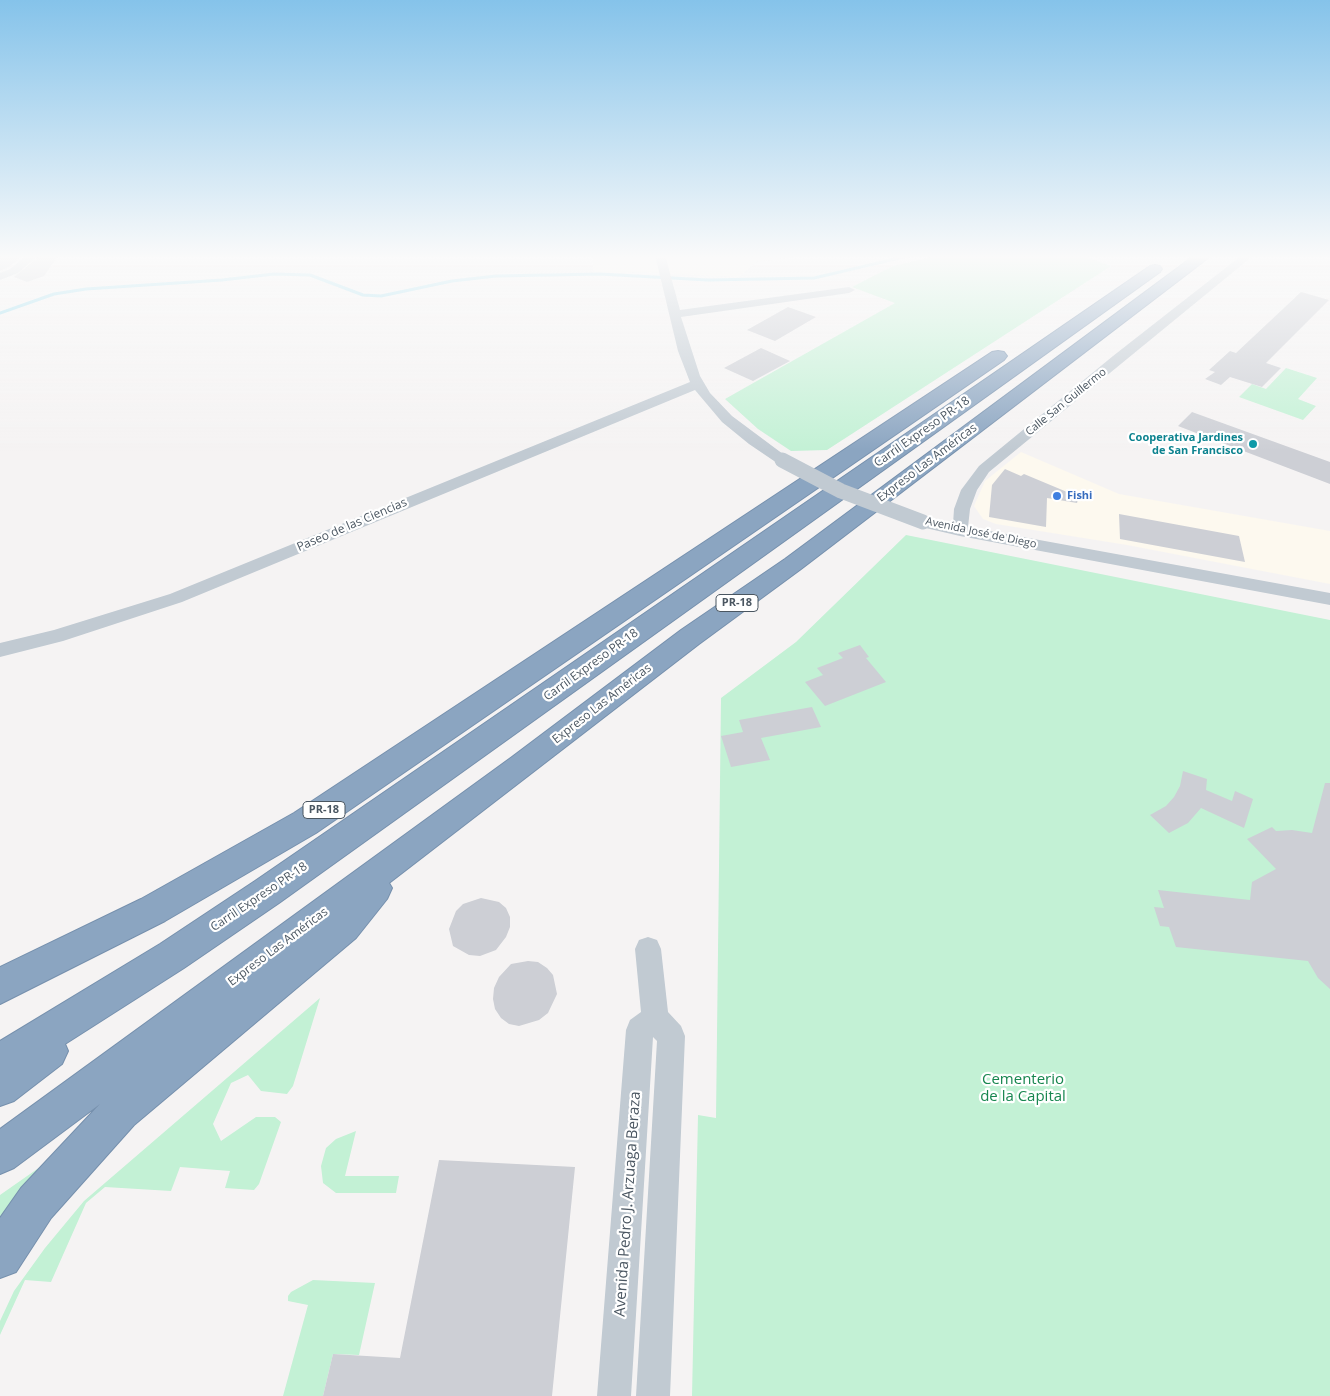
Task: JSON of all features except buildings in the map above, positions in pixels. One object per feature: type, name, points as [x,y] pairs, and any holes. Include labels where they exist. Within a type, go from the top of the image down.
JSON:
[{"type":"highway","name":"PR-18","points":[[0,986],[153,910],[305,823],[1052,320]]},
{"type":"highway","name":"Carril Expreso PR-18","points":[[0,1062],[172,956],[500,731],[653,620],[1083,320]]},
{"type":"highway","name":"Expreso Las Américas","points":[[0,1154],[402,856],[690,636],[793,564],[1119,320]]},
{"type":"highway","points":[[0,1256],[36,1203],[120,1111],[344,926],[402,856]]},
{"type":"highway","points":[[0,1087],[104,1010],[172,956]]},
{"type":"street","name":"Avenida José de Diego","points":[[677,320],[684,351],[698,384],[727,419],[782,460],[840,491],[879,508],[922,522],[960,531],[1330,599]]},
{"type":"street","name":"Calle San Guillermo","points":[[960,531],[959,520],[969,490],[984,469],[1167,320]]},
{"type":"street","name":"Paseo de las Ciencias","points":[[0,650],[56,636],[176,598],[698,384]]},
{"type":"street","points":[[648,949],[655,1018],[671,1036],[653,1396]]},
{"type":"street","name":"Avenida Pedro J. Arzuaga Beraza","points":[[614,1396],[640,1030],[655,1018]]},
{"type":"shaded area","points":[[1021,452],[1119,494],[1330,531],[1330,584],[1127,545],[996,524],[983,519],[974,506],[985,481]]},
{"type":"green space","points":[[865,320],[1027,320],[827,450],[791,451],[758,429],[725,399]]},
{"type":"green space","points":[[1286,368],[1317,378],[1298,399],[1316,406],[1303,420],[1239,397],[1252,384],[1266,389]]},
{"type":"green space","name":"Cementerio de la Capital","points":[[906,535],[1330,620],[1330,1396],[692,1396],[698,1115],[716,1118],[721,698],[796,642]]},
{"type":"green space","points":[[320,998],[293,1086],[287,1094],[261,1091],[248,1075],[231,1083],[213,1124],[221,1141],[256,1117],[275,1117],[281,1122],[259,1184],[254,1190],[225,1188],[230,1171],[180,1167],[171,1191],[105,1187],[86,1203],[51,1282],[25,1280],[0,1335],[0,1321],[14,1291],[45,1248],[84,1201]]},
{"type":"green space","points":[[356,1131],[345,1176],[399,1176],[396,1193],[336,1193],[323,1183],[321,1166],[326,1148],[336,1139]]},
{"type":"green space","points":[[51,1164],[0,1235],[0,1195],[40,1167]]},
{"type":"green space","points":[[313,1280],[375,1283],[359,1355],[333,1354],[323,1396],[283,1396],[308,1305],[288,1301],[288,1296],[291,1292]]},
{"type":"place","name":"Cooperativa Jardines de San Francisco","points":[[1253,444]]},
{"type":"place","name":"Fishi","points":[[1057,496]]}]
